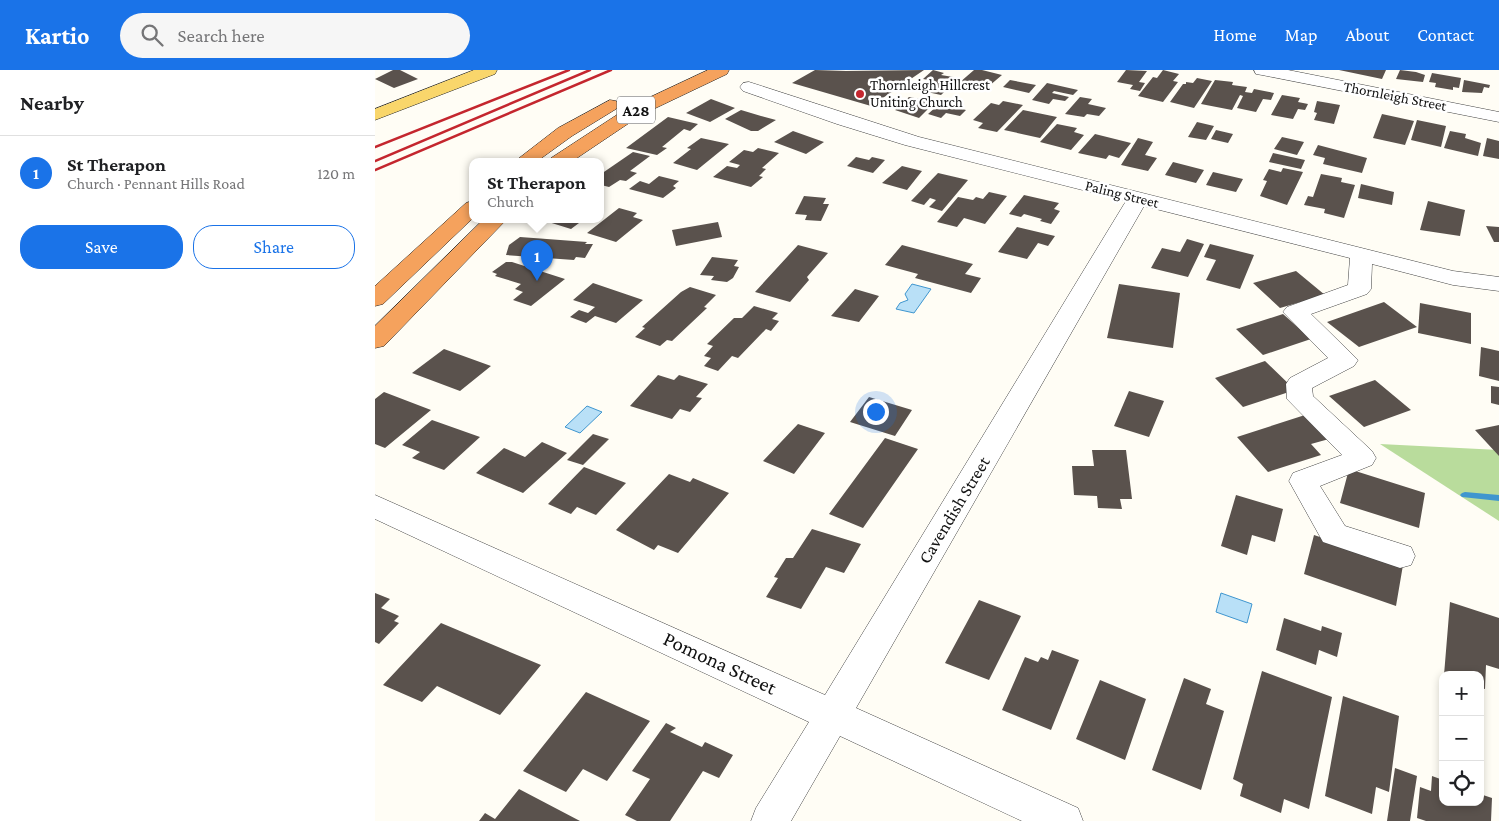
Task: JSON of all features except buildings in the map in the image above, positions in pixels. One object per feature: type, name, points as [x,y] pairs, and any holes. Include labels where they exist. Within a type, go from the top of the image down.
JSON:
[{"type":"highway","name":"A28","points":[[564,158],[635,111],[721,70]]},
{"type":"highway","name":"A28","points":[[529,158],[565,132],[635,91]]},
{"type":"highway","points":[[375,299],[469,211]]},
{"type":"highway","points":[[375,340],[492,223]]},
{"type":"main road","points":[[375,115],[477,72]]},
{"type":"street","name":"Thornleigh Street","points":[[1262,70],[1499,117]]},
{"type":"street","name":"Paling Street","points":[[749,87],[843,120],[912,141],[1453,278],[1499,284]]},
{"type":"street","name":"Cavendish Street","points":[[770,821],[1138,198]]},
{"type":"street","points":[[1361,254],[1359,289],[1295,312],[1345,360],[1299,384],[1300,399],[1362,458],[1303,480],[1334,534],[1400,556]]},
{"type":"street","name":"Pomona Street","points":[[375,506],[833,714],[1063,821]]},
{"type":"green space","points":[[1380,444],[1499,450],[1499,521]]},
{"type":"water","points":[[912,284],[931,289],[914,313],[896,309],[900,303],[908,300],[905,294]]},
{"type":"water","points":[[587,406],[602,412],[580,433],[565,427]]},
{"type":"water","points":[[1221,593],[1252,604],[1247,623],[1216,612]]},
{"type":"waterway","points":[[1465,495],[1499,498]]},
{"type":"railway","points":[[375,147],[569,70]]},
{"type":"railway","points":[[375,161],[590,70]]},
{"type":"railway","points":[[375,170],[611,70]]},
{"type":"place","name":"Thornleigh Hillcrest Uniting Church","points":[[860,94]]},
{"type":"place","name":"St Therapon","points":[[537,281]]}]
